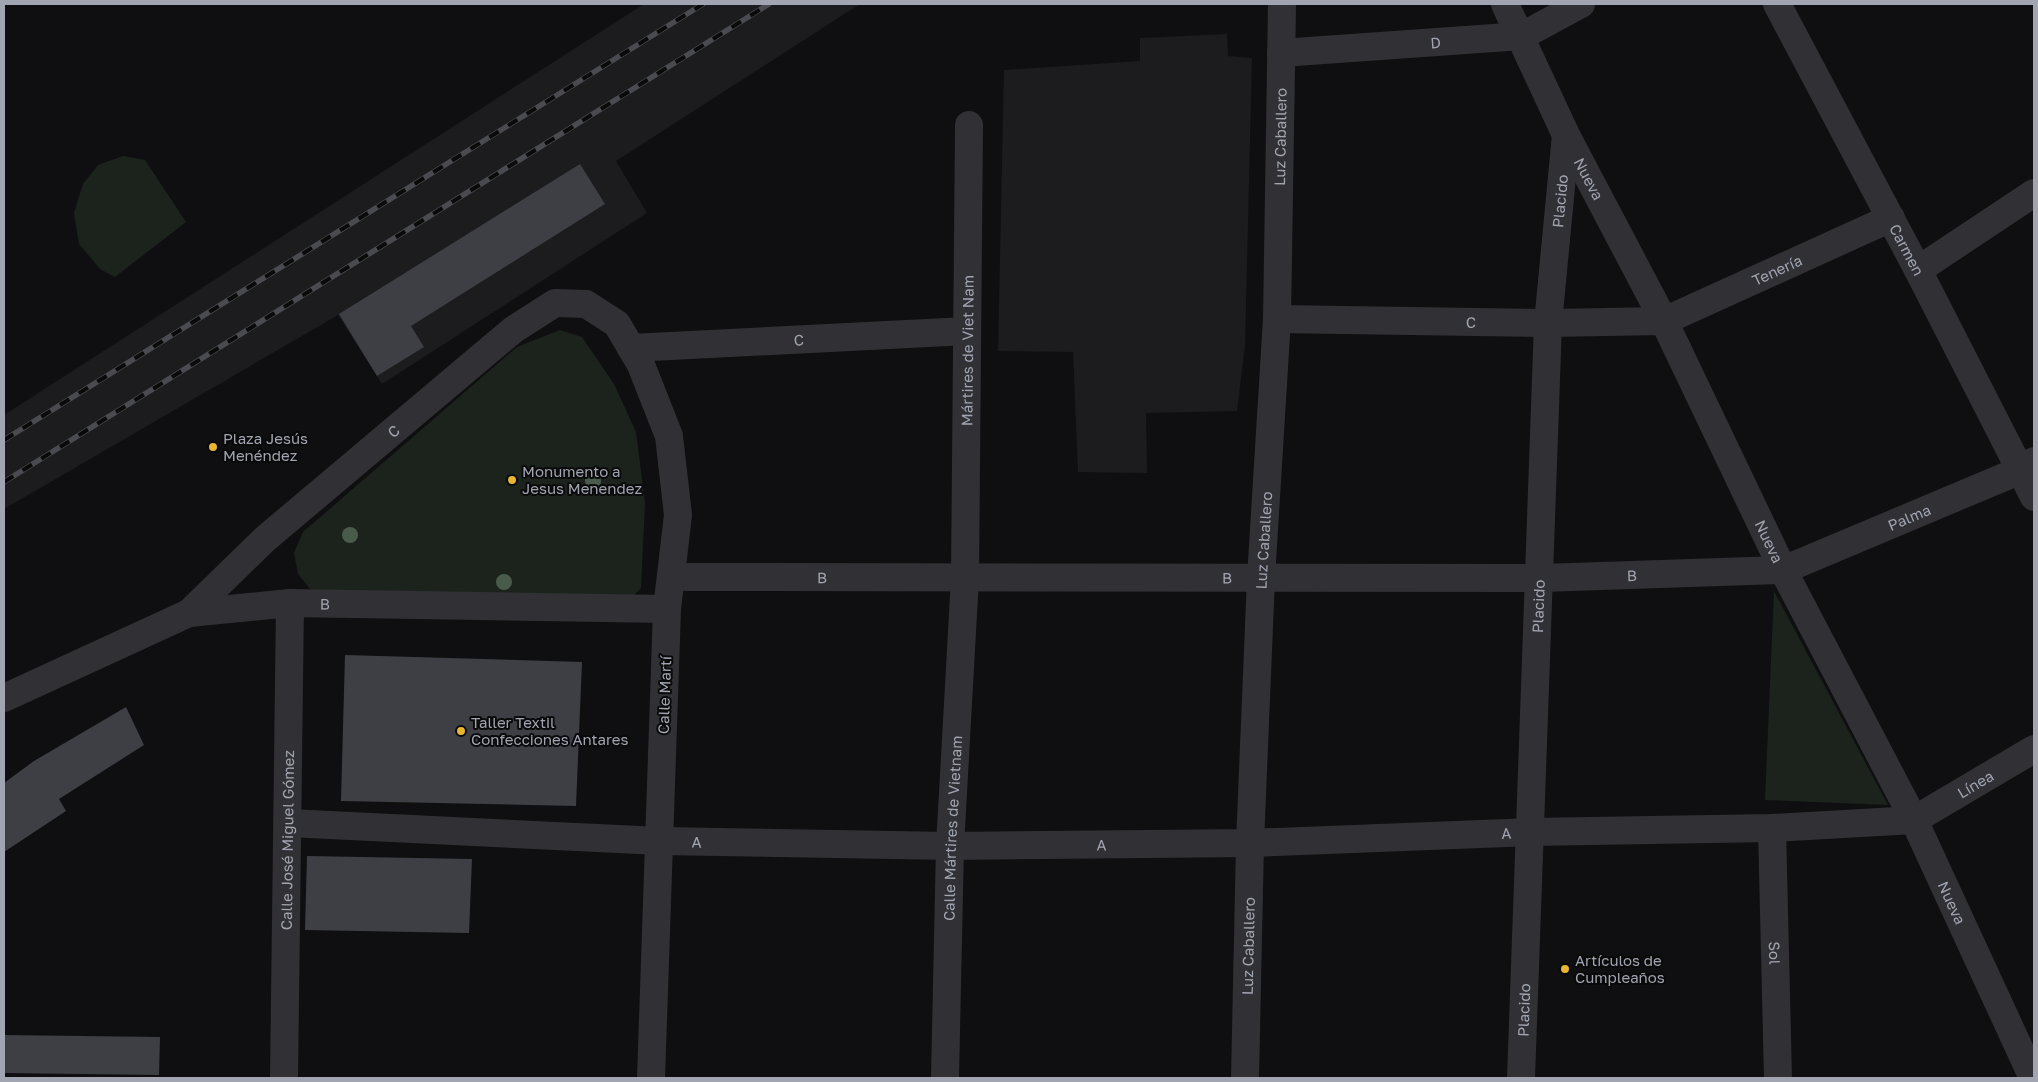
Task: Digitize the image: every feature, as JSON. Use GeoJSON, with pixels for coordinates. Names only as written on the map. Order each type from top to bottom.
{"type":"FeatureCollection","features":[{"type":"Feature","properties":{"kind":"street","name":"Luz Caballero"},"geometry":{"type":"LineString","coordinates":[[1244,1078],[1250,843],[1261,578],[1277,318],[1282,4]]}},
{"type":"Feature","properties":{"kind":"street","name":"Nueva"},"geometry":{"type":"LineString","coordinates":[[1505,4],[1522,36],[1566,135],[1664,321],[1783,570],[1914,820],[2033,1078]]}},
{"type":"Feature","properties":{"kind":"street","name":"D"},"geometry":{"type":"LineString","coordinates":[[1281,54],[1522,36],[1581,4]]}},
{"type":"Feature","properties":{"kind":"street","name":"Carmen"},"geometry":{"type":"LineString","coordinates":[[1777,4],[1918,270],[2028,465],[2034,497]]}},
{"type":"Feature","properties":{"kind":"street","name":"Mártires de Viet Nam"},"geometry":{"type":"LineString","coordinates":[[965,578],[969,125]]}},
{"type":"Feature","properties":{"kind":"street","name":"Placido"},"geometry":{"type":"LineString","coordinates":[[1521,1078],[1541,578],[1548,323],[1566,135]]}},
{"type":"Feature","properties":{"kind":"street"},"geometry":{"type":"LineString","coordinates":[[1918,270],[2034,193]]}},
{"type":"Feature","properties":{"kind":"street","name":"Tenería"},"geometry":{"type":"LineString","coordinates":[[1664,321],[1891,218]]}},
{"type":"Feature","properties":{"kind":"street","name":"C"},"geometry":{"type":"LineString","coordinates":[[188,613],[265,539],[513,330],[555,304],[586,304],[617,324]]}},
{"type":"Feature","properties":{"kind":"street","name":"C"},"geometry":{"type":"LineString","coordinates":[[1277,318],[1548,323],[1664,321]]}},
{"type":"Feature","properties":{"kind":"street","name":"Calle Martí"},"geometry":{"type":"LineString","coordinates":[[617,324],[641,365],[669,436],[678,515],[667,609],[651,1078]]}},
{"type":"Feature","properties":{"kind":"street","name":"C"},"geometry":{"type":"LineString","coordinates":[[631,348],[967,331]]}},
{"type":"Feature","properties":{"kind":"street","name":"Palma"},"geometry":{"type":"LineString","coordinates":[[1783,570],[2028,465]]}},
{"type":"Feature","properties":{"kind":"street","name":"B"},"geometry":{"type":"LineString","coordinates":[[671,577],[1541,578],[1783,570]]}},
{"type":"Feature","properties":{"kind":"street","name":"Calle Mártires de Vietnam"},"geometry":{"type":"LineString","coordinates":[[945,1078],[950,846],[965,578]]}},
{"type":"Feature","properties":{"kind":"street","name":"B"},"geometry":{"type":"LineString","coordinates":[[4,698],[188,613],[290,604],[667,609]]}},
{"type":"Feature","properties":{"kind":"street","name":"Calle José Miguel Gómez"},"geometry":{"type":"LineString","coordinates":[[284,1078],[290,604]]}},
{"type":"Feature","properties":{"kind":"street","name":"Línea"},"geometry":{"type":"LineString","coordinates":[[1914,820],[2034,748]]}},
{"type":"Feature","properties":{"kind":"street","name":"A"},"geometry":{"type":"LineString","coordinates":[[288,823],[660,841],[950,846],[1250,843],[1530,832],[1772,828],[1914,820]]}},
{"type":"Feature","properties":{"kind":"street","name":"Sol"},"geometry":{"type":"LineString","coordinates":[[1772,828],[1778,1078]]}},
{"type":"Feature","properties":{"kind":"shaded area"},"geometry":{"type":"Polygon","coordinates":[[[644,4],[860,4],[616,161],[647,213],[382,384],[338,315],[4,509],[4,415],[644,4]]]}},
{"type":"Feature","properties":{"kind":"shaded area"},"geometry":{"type":"Polygon","coordinates":[[[1227,34],[1228,56],[1252,58],[1245,346],[1237,411],[1146,413],[1147,473],[1078,472],[1073,352],[998,351],[1004,70],[1140,61],[1140,38],[1227,34]]]}},
{"type":"Feature","properties":{"kind":"shaded area"},"geometry":{"type":"Polygon","coordinates":[[[123,156],[145,160],[186,222],[115,277],[100,269],[79,244],[74,213],[83,184],[98,165],[123,156]]]}},
{"type":"Feature","properties":{"kind":"shaded area"},"geometry":{"type":"Polygon","coordinates":[[[560,330],[582,337],[614,384],[636,432],[645,503],[641,588],[630,599],[342,598],[310,589],[298,574],[294,553],[303,532],[517,347],[560,330]]]}},
{"type":"Feature","properties":{"kind":"shaded area"},"geometry":{"type":"Polygon","coordinates":[[[1774,591],[1888,805],[1765,800],[1774,591]]]}},
{"type":"Feature","properties":{"kind":"building"},"geometry":{"type":"Polygon","coordinates":[[[580,164],[605,204],[411,326],[424,347],[377,376],[339,314],[580,164]]]}},
{"type":"Feature","properties":{"kind":"building","name":"Taller Textil Confecciones Antares"},"geometry":{"type":"Polygon","coordinates":[[[345,655],[582,662],[576,806],[341,801],[345,655]]]}},
{"type":"Feature","properties":{"kind":"building"},"geometry":{"type":"Polygon","coordinates":[[[126,707],[144,745],[59,799],[66,811],[4,852],[4,783],[34,761],[126,707]]]}},
{"type":"Feature","properties":{"kind":"building"},"geometry":{"type":"Polygon","coordinates":[[[307,856],[472,859],[469,933],[305,930],[307,856]]]}},
{"type":"Feature","properties":{"kind":"building"},"geometry":{"type":"Polygon","coordinates":[[[4,1035],[160,1037],[159,1075],[4,1073],[4,1035]]]}},
{"type":"Feature","properties":{"kind":"railway"},"geometry":{"type":"LineString","coordinates":[[4,440],[703,4]]}},
{"type":"Feature","properties":{"kind":"railway"},"geometry":{"type":"LineString","coordinates":[[4,482],[769,4]]}},
{"type":"Feature","properties":{"kind":"place","name":"Plaza Jesús Menéndez"},"geometry":{"type":"Point","coordinates":[213,447]}},
{"type":"Feature","properties":{"kind":"place","name":"Monumento a Jesus Menendez"},"geometry":{"type":"Point","coordinates":[512,480]}},
{"type":"Feature","properties":{"kind":"place","name":"Taller Textil Confecciones Antares"},"geometry":{"type":"Point","coordinates":[461,731]}},
{"type":"Feature","properties":{"kind":"place","name":"Artículos de Cumpleaños"},"geometry":{"type":"Point","coordinates":[1565,969]}}]}
